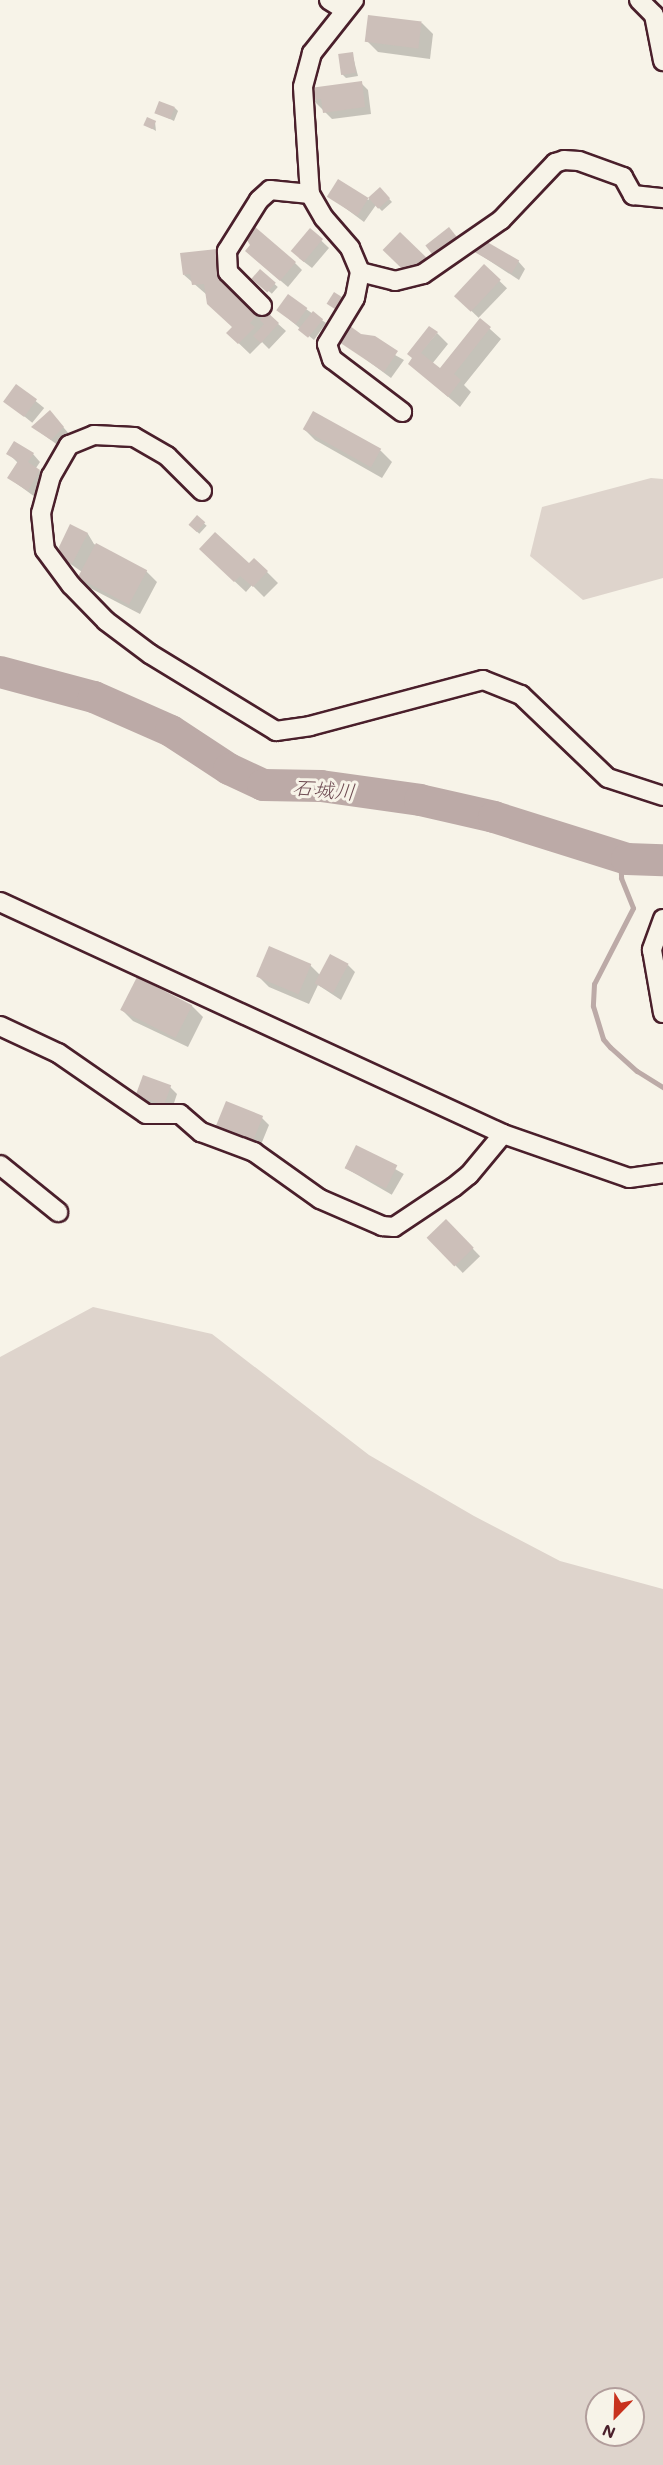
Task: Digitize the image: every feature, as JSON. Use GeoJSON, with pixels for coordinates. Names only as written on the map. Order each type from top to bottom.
{"type":"FeatureCollection","features":[{"type":"Feature","properties":{"kind":"street"},"geometry":{"type":"LineString","coordinates":[[329,0],[349,5],[312,53],[303,87],[310,194],[324,218],[350,248],[360,272],[355,298],[327,344],[332,359],[402,412]]}},
{"type":"Feature","properties":{"kind":"street"},"geometry":{"type":"LineString","coordinates":[[639,0],[658,12],[663,61]]}},
{"type":"Feature","properties":{"kind":"street"},"geometry":{"type":"LineString","coordinates":[[360,272],[395,281],[423,274],[501,220],[555,163],[564,160],[579,161],[623,177],[633,195],[663,198]]}},
{"type":"Feature","properties":{"kind":"street"},"geometry":{"type":"LineString","coordinates":[[262,306],[228,272],[227,251],[258,200],[270,190],[310,194]]}},
{"type":"Feature","properties":{"kind":"street"},"geometry":{"type":"LineString","coordinates":[[202,491],[167,456],[134,437],[94,435],[69,445],[51,476],[41,513],[45,550],[71,585],[105,621],[150,654],[276,730],[310,726],[483,680],[521,695],[608,778],[663,796]]}},
{"type":"Feature","properties":{"kind":"street"},"geometry":{"type":"LineString","coordinates":[[0,902],[378,1073],[502,1134],[629,1178],[663,1173]]}},
{"type":"Feature","properties":{"kind":"street"},"geometry":{"type":"LineString","coordinates":[[663,919],[652,950],[663,1013]]}},
{"type":"Feature","properties":{"kind":"street"},"geometry":{"type":"LineString","coordinates":[[0,1026],[57,1053],[146,1114],[180,1114],[201,1132],[254,1152],[320,1199],[382,1226],[394,1227],[454,1187],[469,1175],[502,1134]]}},
{"type":"Feature","properties":{"kind":"street"},"geometry":{"type":"LineString","coordinates":[[0,1165],[58,1212]]}},
{"type":"Feature","properties":{"kind":"shaded area"},"geometry":{"type":"Polygon","coordinates":[[[651,478],[663,479],[663,578],[583,600],[530,556],[542,507],[651,478]]]}},
{"type":"Feature","properties":{"kind":"shaded area"},"geometry":{"type":"Polygon","coordinates":[[[93,1307],[212,1334],[369,1455],[474,1516],[560,1561],[663,1589],[663,2465],[0,2465],[0,1357],[93,1307]]]}},
{"type":"Feature","properties":{"kind":"building"},"geometry":{"type":"Polygon","coordinates":[[[368,15],[422,22],[418,48],[365,42],[368,15]]]}},
{"type":"Feature","properties":{"kind":"building"},"geometry":{"type":"Polygon","coordinates":[[[353,52],[356,73],[341,75],[338,54],[353,52]]]}},
{"type":"Feature","properties":{"kind":"building"},"geometry":{"type":"Polygon","coordinates":[[[362,81],[365,107],[323,113],[321,99],[311,100],[310,88],[362,81]]]}},
{"type":"Feature","properties":{"kind":"building"},"geometry":{"type":"Polygon","coordinates":[[[159,101],[175,107],[170,119],[154,113],[159,101]]]}},
{"type":"Feature","properties":{"kind":"building"},"geometry":{"type":"Polygon","coordinates":[[[147,117],[156,121],[152,129],[143,125],[147,117]]]}},
{"type":"Feature","properties":{"kind":"building"},"geometry":{"type":"Polygon","coordinates":[[[338,179],[369,198],[357,216],[327,197],[338,179]]]}},
{"type":"Feature","properties":{"kind":"building"},"geometry":{"type":"Polygon","coordinates":[[[380,187],[390,198],[378,209],[368,198],[380,187]]]}},
{"type":"Feature","properties":{"kind":"building"},"geometry":{"type":"Polygon","coordinates":[[[254,226],[296,262],[280,281],[245,251],[250,245],[245,237],[254,226]]]}},
{"type":"Feature","properties":{"kind":"building"},"geometry":{"type":"Polygon","coordinates":[[[449,227],[459,240],[435,258],[425,245],[449,227]]]}},
{"type":"Feature","properties":{"kind":"building"},"geometry":{"type":"Polygon","coordinates":[[[310,228],[323,239],[304,262],[291,251],[310,228]]]}},
{"type":"Feature","properties":{"kind":"building"},"geometry":{"type":"Polygon","coordinates":[[[400,232],[427,258],[409,276],[383,250],[400,232]]]}},
{"type":"Feature","properties":{"kind":"building"},"geometry":{"type":"Polygon","coordinates":[[[482,239],[519,260],[512,273],[474,252],[482,239]]]}},
{"type":"Feature","properties":{"kind":"building"},"geometry":{"type":"Polygon","coordinates":[[[217,249],[221,276],[260,312],[250,323],[255,327],[238,344],[226,333],[232,327],[207,304],[204,284],[192,285],[190,274],[183,275],[180,253],[217,249]]]}},
{"type":"Feature","properties":{"kind":"building"},"geometry":{"type":"Polygon","coordinates":[[[484,264],[501,280],[471,312],[454,296],[484,264]]]}},
{"type":"Feature","properties":{"kind":"building"},"geometry":{"type":"Polygon","coordinates":[[[260,269],[276,283],[267,293],[251,279],[260,269]]]}},
{"type":"Feature","properties":{"kind":"building"},"geometry":{"type":"Polygon","coordinates":[[[334,292],[345,299],[338,311],[327,304],[334,292]]]}},
{"type":"Feature","properties":{"kind":"building"},"geometry":{"type":"Polygon","coordinates":[[[288,294],[307,308],[296,324],[276,310],[288,294]]]}},
{"type":"Feature","properties":{"kind":"building"},"geometry":{"type":"Polygon","coordinates":[[[313,311],[323,319],[308,338],[298,330],[313,311]]]}},
{"type":"Feature","properties":{"kind":"building"},"geometry":{"type":"Polygon","coordinates":[[[267,312],[279,323],[261,343],[253,336],[264,324],[260,320],[267,312]]]}},
{"type":"Feature","properties":{"kind":"building"},"geometry":{"type":"Polygon","coordinates":[[[480,318],[491,327],[454,374],[461,380],[448,397],[408,364],[412,358],[407,354],[429,326],[438,332],[421,353],[440,368],[480,318]]]}},
{"type":"Feature","properties":{"kind":"building"},"geometry":{"type":"Polygon","coordinates":[[[350,326],[361,334],[375,336],[398,351],[384,372],[339,342],[350,326]]]}},
{"type":"Feature","properties":{"kind":"building"},"geometry":{"type":"Polygon","coordinates":[[[16,384],[37,399],[24,417],[3,402],[16,384]]]}},
{"type":"Feature","properties":{"kind":"building"},"geometry":{"type":"Polygon","coordinates":[[[50,410],[64,427],[51,440],[31,427],[50,410]]]}},
{"type":"Feature","properties":{"kind":"building"},"geometry":{"type":"Polygon","coordinates":[[[313,411],[381,449],[371,467],[303,429],[313,411]]]}},
{"type":"Feature","properties":{"kind":"building"},"geometry":{"type":"Polygon","coordinates":[[[14,441],[34,453],[28,462],[40,470],[28,491],[7,478],[18,461],[6,454],[14,441]]]}},
{"type":"Feature","properties":{"kind":"building"},"geometry":{"type":"Polygon","coordinates":[[[197,515],[205,522],[197,532],[188,525],[197,515]]]}},
{"type":"Feature","properties":{"kind":"building"},"geometry":{"type":"Polygon","coordinates":[[[70,524],[88,533],[72,564],[61,559],[59,547],[70,524]]]}},
{"type":"Feature","properties":{"kind":"building"},"geometry":{"type":"Polygon","coordinates":[[[215,532],[249,563],[254,558],[268,571],[253,587],[240,576],[234,582],[199,549],[215,532]]]}},
{"type":"Feature","properties":{"kind":"building"},"geometry":{"type":"Polygon","coordinates":[[[96,543],[147,570],[129,605],[78,577],[96,543]]]}},
{"type":"Feature","properties":{"kind":"building"},"geometry":{"type":"Polygon","coordinates":[[[269,946],[311,964],[298,994],[256,976],[269,946]]]}},
{"type":"Feature","properties":{"kind":"building"},"geometry":{"type":"Polygon","coordinates":[[[330,954],[349,964],[333,993],[315,983],[330,954]]]}},
{"type":"Feature","properties":{"kind":"building"},"geometry":{"type":"Polygon","coordinates":[[[137,977],[192,1005],[175,1038],[120,1010],[137,977]]]}},
{"type":"Feature","properties":{"kind":"building"},"geometry":{"type":"Polygon","coordinates":[[[143,1075],[171,1085],[164,1105],[136,1095],[143,1075]]]}},
{"type":"Feature","properties":{"kind":"building"},"geometry":{"type":"Polygon","coordinates":[[[226,1101],[263,1116],[253,1141],[216,1126],[226,1101]]]}},
{"type":"Feature","properties":{"kind":"building"},"geometry":{"type":"Polygon","coordinates":[[[356,1145],[397,1165],[386,1189],[345,1168],[356,1145]]]}},
{"type":"Feature","properties":{"kind":"building"},"geometry":{"type":"Polygon","coordinates":[[[446,1219],[474,1248],[454,1267],[427,1238],[446,1219]]]}},
{"type":"Feature","properties":{"kind":"waterway","name":"石城川"},"geometry":{"type":"LineString","coordinates":[[0,672],[94,697],[171,731],[229,769],[263,785],[321,786],[420,800],[494,817],[627,859],[663,860]]}},
{"type":"Feature","properties":{"kind":"waterway"},"geometry":{"type":"LineString","coordinates":[[620,856],[621,878],[633,908],[594,984],[593,1006],[603,1039],[637,1071],[663,1087]]}}]}
